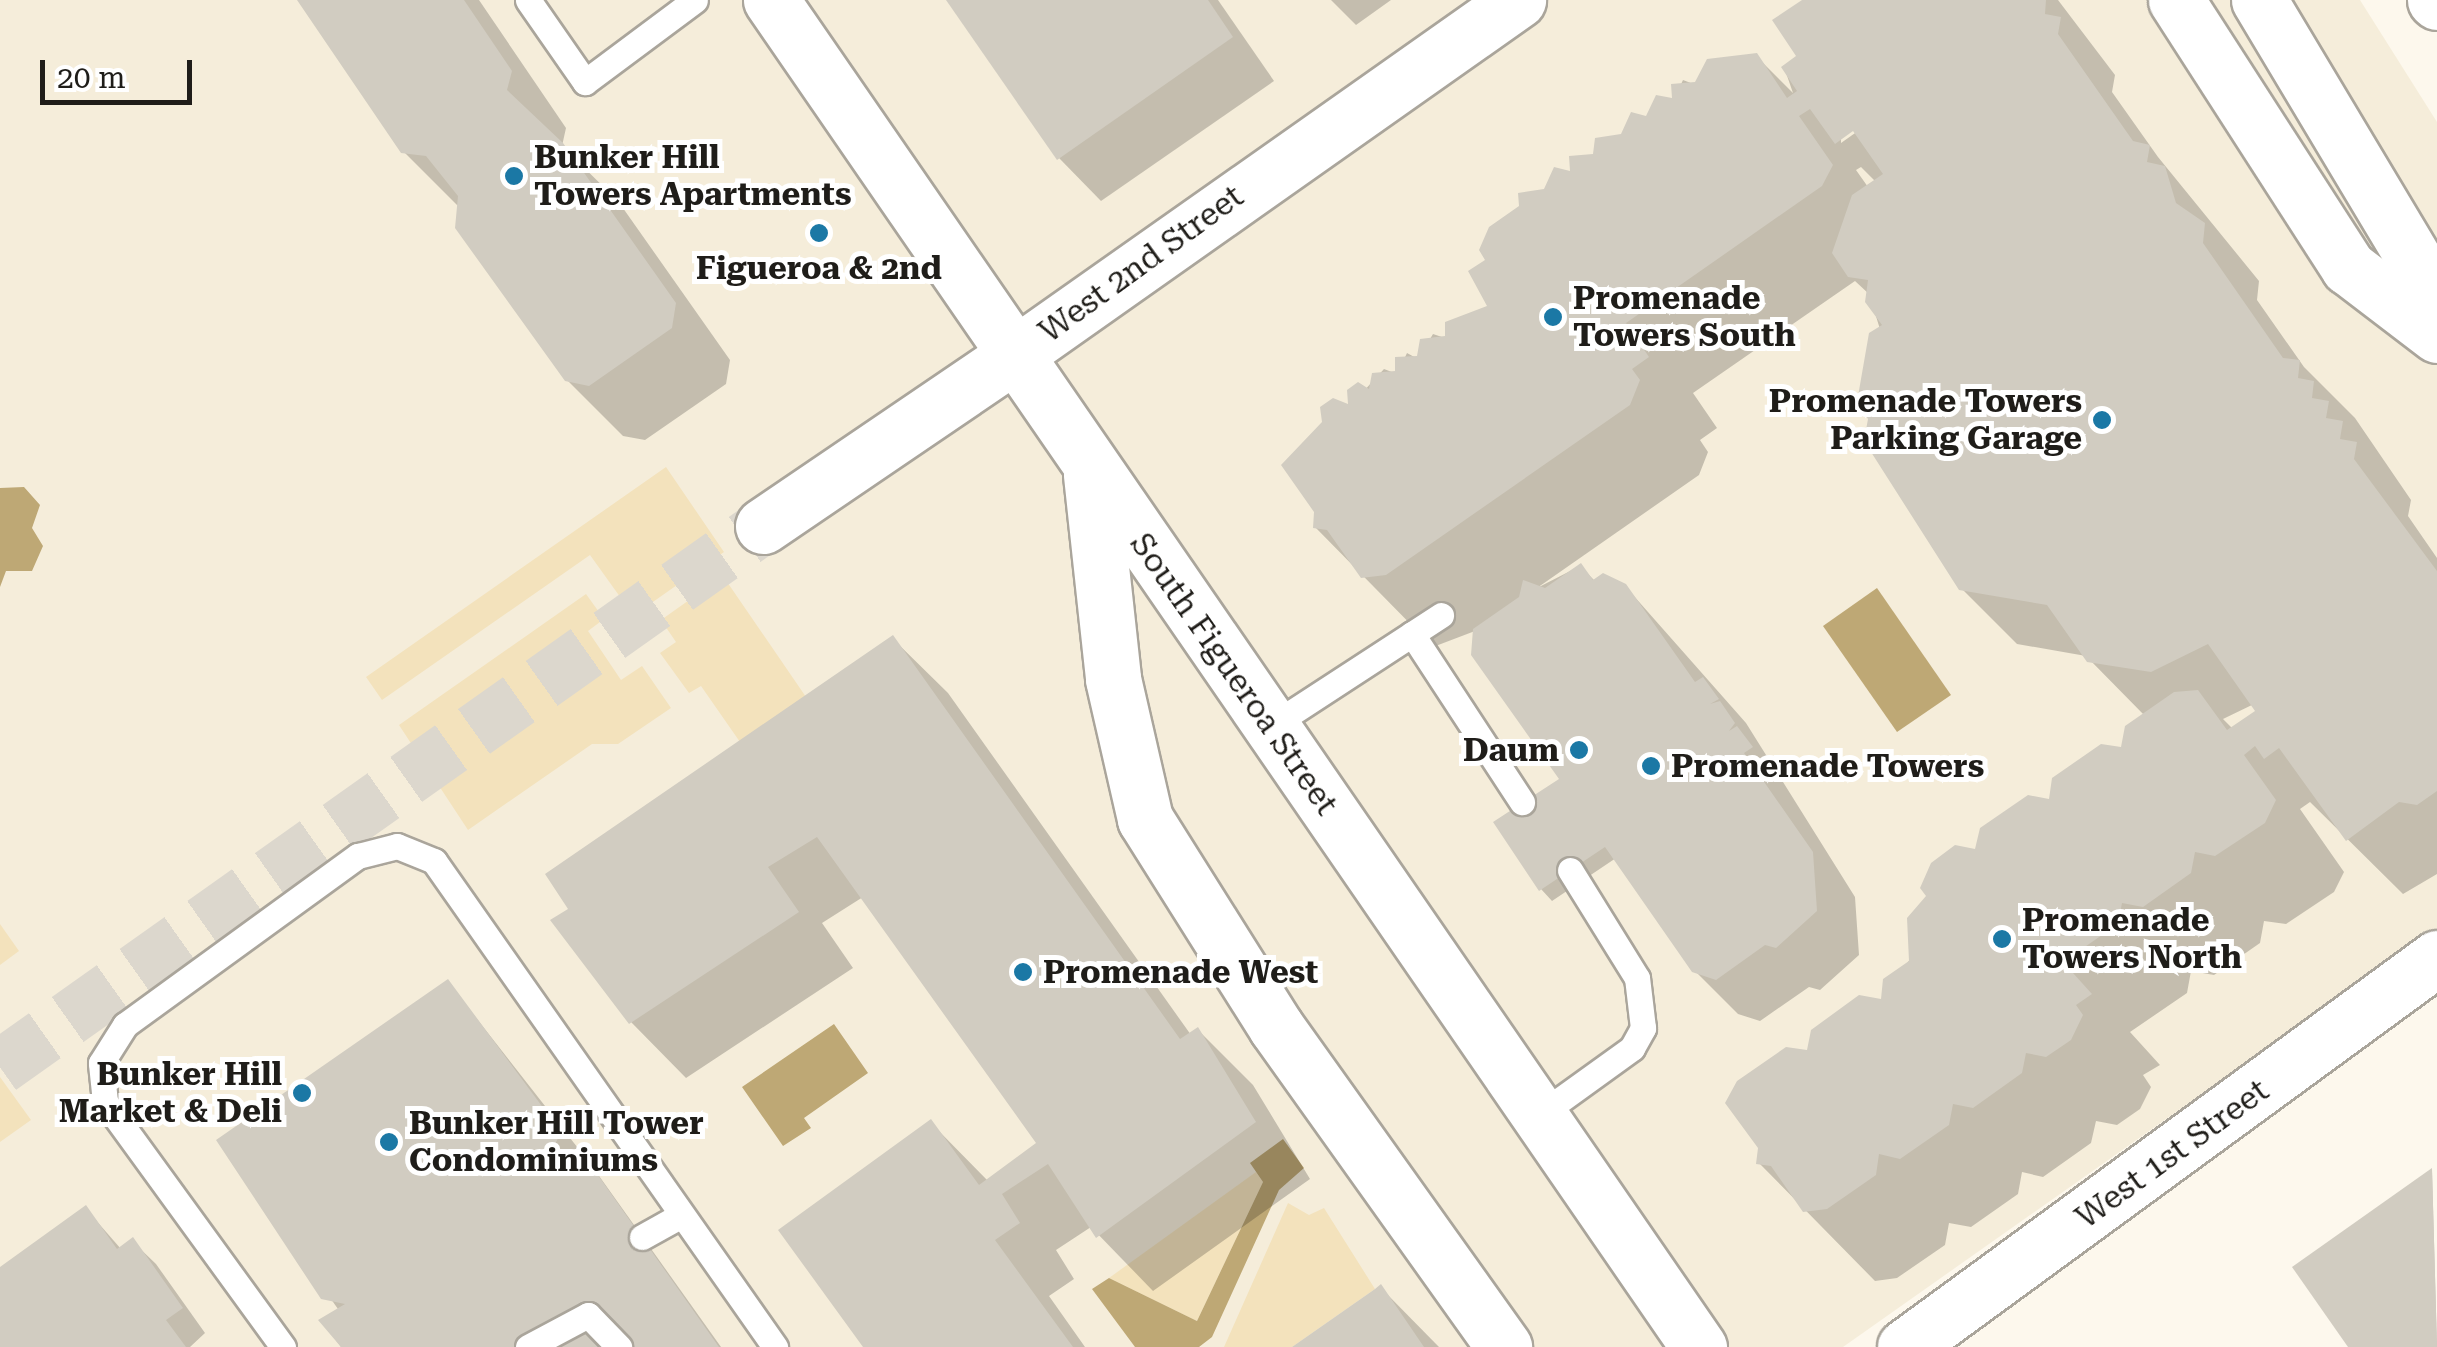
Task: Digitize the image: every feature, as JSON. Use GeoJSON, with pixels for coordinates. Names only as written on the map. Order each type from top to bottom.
{"type":"FeatureCollection","features":[{"type":"Feature","properties":{"kind":"main road","name":"South Figueroa Street"},"geometry":{"type":"LineString","coordinates":[[771,0],[1090,472],[1542,1112],[1699,1347]]}},
{"type":"Feature","properties":{"kind":"main road","name":"West 2nd Street"},"geometry":{"type":"LineString","coordinates":[[763,526],[1013,356],[1518,0]]}},
{"type":"Feature","properties":{"kind":"main road"},"geometry":{"type":"LineString","coordinates":[[2176,0],[2348,267],[2437,335]]}},
{"type":"Feature","properties":{"kind":"main road"},"geometry":{"type":"LineString","coordinates":[[2259,0],[2437,298]]}},
{"type":"Feature","properties":{"kind":"main road"},"geometry":{"type":"LineString","coordinates":[[1090,472],[1113,679],[1144,818],[1276,1027],[1504,1347]]}},
{"type":"Feature","properties":{"kind":"main road","name":"West 1st Street"},"geometry":{"type":"LineString","coordinates":[[1905,1347],[2437,958]]}},
{"type":"Feature","properties":{"kind":"lane"},"geometry":{"type":"LineString","coordinates":[[528,0],[585,82],[696,0]]}},
{"type":"Feature","properties":{"kind":"lane"},"geometry":{"type":"LineString","coordinates":[[1271,726],[1441,615]]}},
{"type":"Feature","properties":{"kind":"lane"},"geometry":{"type":"LineString","coordinates":[[1412,634],[1522,802]]}},
{"type":"Feature","properties":{"kind":"lane"},"geometry":{"type":"LineString","coordinates":[[283,1347],[105,1102],[100,1063],[125,1025],[358,856],[396,846],[434,861],[678,1217],[775,1347]]}},
{"type":"Feature","properties":{"kind":"lane"},"geometry":{"type":"LineString","coordinates":[[1542,1112],[1632,1048],[1643,1028],[1637,978],[1570,870]]}},
{"type":"Feature","properties":{"kind":"lane"},"geometry":{"type":"LineString","coordinates":[[642,1238],[678,1217]]}},
{"type":"Feature","properties":{"kind":"lane"},"geometry":{"type":"LineString","coordinates":[[528,1347],[588,1315],[619,1347]]}},
{"type":"Feature","properties":{"kind":"shaded area"},"geometry":{"type":"Polygon","coordinates":[[[0,0],[2360,0],[2437,122],[2437,928],[1843,1347],[0,1347],[0,0]]]}},
{"type":"Feature","properties":{"kind":"shaded area"},"geometry":{"type":"Polygon","coordinates":[[[666,467],[724,552],[650,604],[640,590],[623,601],[590,555],[382,700],[366,677],[666,467]]]}},
{"type":"Feature","properties":{"kind":"shaded area"},"geometry":{"type":"Polygon","coordinates":[[[24,487],[40,505],[32,528],[43,546],[32,571],[6,571],[0,587],[0,488],[24,487]]]}},
{"type":"Feature","properties":{"kind":"shaded area"},"geometry":{"type":"Polygon","coordinates":[[[723,576],[806,697],[740,742],[701,686],[689,693],[660,653],[676,642],[661,620],[723,576]]]}},
{"type":"Feature","properties":{"kind":"shaded area"},"geometry":{"type":"Polygon","coordinates":[[[1877,588],[1951,695],[1897,732],[1823,626],[1877,588]]]}},
{"type":"Feature","properties":{"kind":"shaded area"},"geometry":{"type":"Polygon","coordinates":[[[586,594],[604,619],[588,631],[621,680],[642,666],[671,708],[618,744],[592,744],[468,830],[399,725],[586,594]]]}},
{"type":"Feature","properties":{"kind":"shaded area"},"geometry":{"type":"Polygon","coordinates":[[[0,924],[19,951],[0,965],[0,924]]]}},
{"type":"Feature","properties":{"kind":"shaded area"},"geometry":{"type":"Polygon","coordinates":[[[834,1024],[868,1073],[804,1118],[811,1128],[783,1146],[742,1087],[834,1024]]]}},
{"type":"Feature","properties":{"kind":"shaded area"},"geometry":{"type":"Polygon","coordinates":[[[0,1077],[31,1120],[0,1142],[0,1077]]]}},
{"type":"Feature","properties":{"kind":"shaded area"},"geometry":{"type":"Polygon","coordinates":[[[1283,1139],[1304,1168],[1279,1190],[1212,1337],[1199,1347],[1135,1347],[1092,1289],[1109,1278],[1197,1321],[1263,1182],[1250,1163],[1283,1139]]]}},
{"type":"Feature","properties":{"kind":"shaded area"},"geometry":{"type":"Polygon","coordinates":[[[1256,1172],[1263,1182],[1197,1321],[1109,1278],[1256,1172]]]}},
{"type":"Feature","properties":{"kind":"shaded area"},"geometry":{"type":"Polygon","coordinates":[[[1288,1203],[1309,1215],[1324,1208],[1375,1289],[1292,1347],[1224,1347],[1288,1203]]]}},
{"type":"Feature","properties":{"kind":"building","name":"Bunker Hill Towers Apartments"},"geometry":{"type":"Polygon","coordinates":[[[297,0],[464,0],[512,71],[507,90],[563,143],[676,303],[672,328],[589,386],[565,381],[455,228],[458,196],[426,156],[401,153],[297,0]]]}},
{"type":"Feature","properties":{"kind":"building"},"geometry":{"type":"Polygon","coordinates":[[[946,0],[1208,0],[1233,37],[1057,160],[946,0]]]}},
{"type":"Feature","properties":{"kind":"building"},"geometry":{"type":"Polygon","coordinates":[[[1802,0],[2046,0],[2045,14],[2061,17],[2058,34],[2133,141],[2150,145],[2147,162],[2165,166],[2176,203],[2205,223],[2203,243],[2283,358],[2300,360],[2298,378],[2314,381],[2312,398],[2329,401],[2326,418],[2343,421],[2340,439],[2357,442],[2354,459],[2437,571],[2437,791],[2417,805],[2399,802],[2346,841],[2279,748],[2264,759],[2255,746],[2244,755],[2276,800],[2265,823],[2215,856],[2195,852],[2191,873],[2143,907],[2122,903],[2118,924],[2063,962],[2092,994],[2076,1005],[2083,1015],[2071,1040],[2046,1057],[2026,1053],[2022,1073],[1973,1108],[1953,1104],[1949,1125],[1900,1159],[1879,1154],[1876,1175],[1827,1209],[1803,1212],[1771,1166],[1756,1164],[1758,1148],[1725,1103],[1737,1081],[1786,1047],[1807,1050],[1811,1030],[1859,995],[1881,999],[1883,979],[1909,961],[1907,918],[1926,896],[1920,888],[1931,863],[1955,845],[1975,849],[1980,828],[2028,795],[2049,799],[2052,778],[2101,744],[2121,747],[2125,726],[2174,692],[2198,690],[2227,730],[2255,711],[2208,644],[2151,672],[2087,662],[2047,605],[1959,590],[1864,441],[1868,419],[1857,402],[1869,333],[1882,325],[1865,302],[1868,280],[1848,277],[1832,253],[1852,195],[1883,174],[1853,131],[1835,144],[1810,109],[1799,116],[1833,165],[1822,186],[1626,323],[1649,357],[1632,369],[1640,380],[1630,405],[1386,575],[1361,578],[1327,530],[1313,528],[1314,512],[1281,465],[1322,422],[1320,407],[1333,398],[1348,404],[1347,390],[1358,382],[1369,389],[1372,373],[1395,371],[1395,357],[1417,356],[1420,339],[1445,336],[1445,322],[1487,306],[1468,271],[1485,260],[1479,250],[1489,227],[1519,206],[1518,193],[1544,189],[1554,167],[1570,171],[1569,156],[1593,154],[1595,138],[1621,134],[1631,112],[1646,116],[1656,95],[1672,98],[1671,84],[1695,82],[1707,59],[1757,53],[1787,98],[1797,91],[1781,67],[1796,56],[1772,20],[1802,0]]]}},
{"type":"Feature","properties":{"kind":"building","name":"Promenade Towers"},"geometry":{"type":"Polygon","coordinates":[[[1581,563],[1593,580],[1603,573],[1626,584],[1695,682],[1703,677],[1719,699],[1710,704],[1720,701],[1735,723],[1729,731],[1737,726],[1753,747],[1744,753],[1813,852],[1817,911],[1776,948],[1765,945],[1716,980],[1692,972],[1605,847],[1539,891],[1493,822],[1559,779],[1471,655],[1473,629],[1519,597],[1523,580],[1545,588],[1581,563]]]}},
{"type":"Feature","properties":{"kind":"building","name":"Promenade West"},"geometry":{"type":"Polygon","coordinates":[[[893,635],[1180,1039],[1198,1027],[1256,1122],[1096,1238],[1048,1164],[1002,1194],[1020,1223],[995,1240],[1073,1347],[863,1347],[778,1230],[931,1119],[979,1185],[1036,1143],[817,837],[768,867],[799,912],[629,1024],[550,920],[568,909],[545,874],[893,635]]]}},
{"type":"Feature","properties":{"kind":"building"},"geometry":{"type":"Polygon","coordinates":[[[448,979],[561,1132],[547,1161],[554,1171],[581,1151],[719,1347],[341,1347],[318,1320],[345,1304],[321,1299],[216,1140],[448,979]]]}},
{"type":"Feature","properties":{"kind":"building"},"geometry":{"type":"Polygon","coordinates":[[[2432,1168],[2437,1347],[2348,1347],[2292,1267],[2432,1168]]]}},
{"type":"Feature","properties":{"kind":"building"},"geometry":{"type":"Polygon","coordinates":[[[86,1205],[117,1249],[133,1237],[183,1308],[166,1320],[186,1347],[0,1347],[0,1267],[86,1205]]]}},
{"type":"Feature","properties":{"kind":"building"},"geometry":{"type":"Polygon","coordinates":[[[1381,1284],[1424,1347],[1292,1347],[1375,1289],[1381,1284]]]}},
{"type":"Feature","properties":{"kind":"tunnel"},"geometry":{"type":"LineString","coordinates":[[0,1067],[763,526]]}},
{"type":"Feature","properties":{"kind":"place","name":"Bunker Hill Towers Apartments"},"geometry":{"type":"Point","coordinates":[514,176]}},
{"type":"Feature","properties":{"kind":"place","name":"Figueroa & 2nd"},"geometry":{"type":"Point","coordinates":[819,233]}},
{"type":"Feature","properties":{"kind":"place","name":"Promenade Towers South"},"geometry":{"type":"Point","coordinates":[1553,317]}},
{"type":"Feature","properties":{"kind":"place","name":"Promenade Towers Parking Garage"},"geometry":{"type":"Point","coordinates":[2102,420]}},
{"type":"Feature","properties":{"kind":"place","name":"Daum"},"geometry":{"type":"Point","coordinates":[1579,750]}},
{"type":"Feature","properties":{"kind":"place","name":"Promenade Towers"},"geometry":{"type":"Point","coordinates":[1651,766]}},
{"type":"Feature","properties":{"kind":"place","name":"Promenade Towers North"},"geometry":{"type":"Point","coordinates":[2002,939]}},
{"type":"Feature","properties":{"kind":"place","name":"Promenade West"},"geometry":{"type":"Point","coordinates":[1023,972]}},
{"type":"Feature","properties":{"kind":"place","name":"Bunker Hill Market & Deli"},"geometry":{"type":"Point","coordinates":[302,1093]}},
{"type":"Feature","properties":{"kind":"place","name":"Bunker Hill Tower Condominiums"},"geometry":{"type":"Point","coordinates":[389,1142]}}]}
